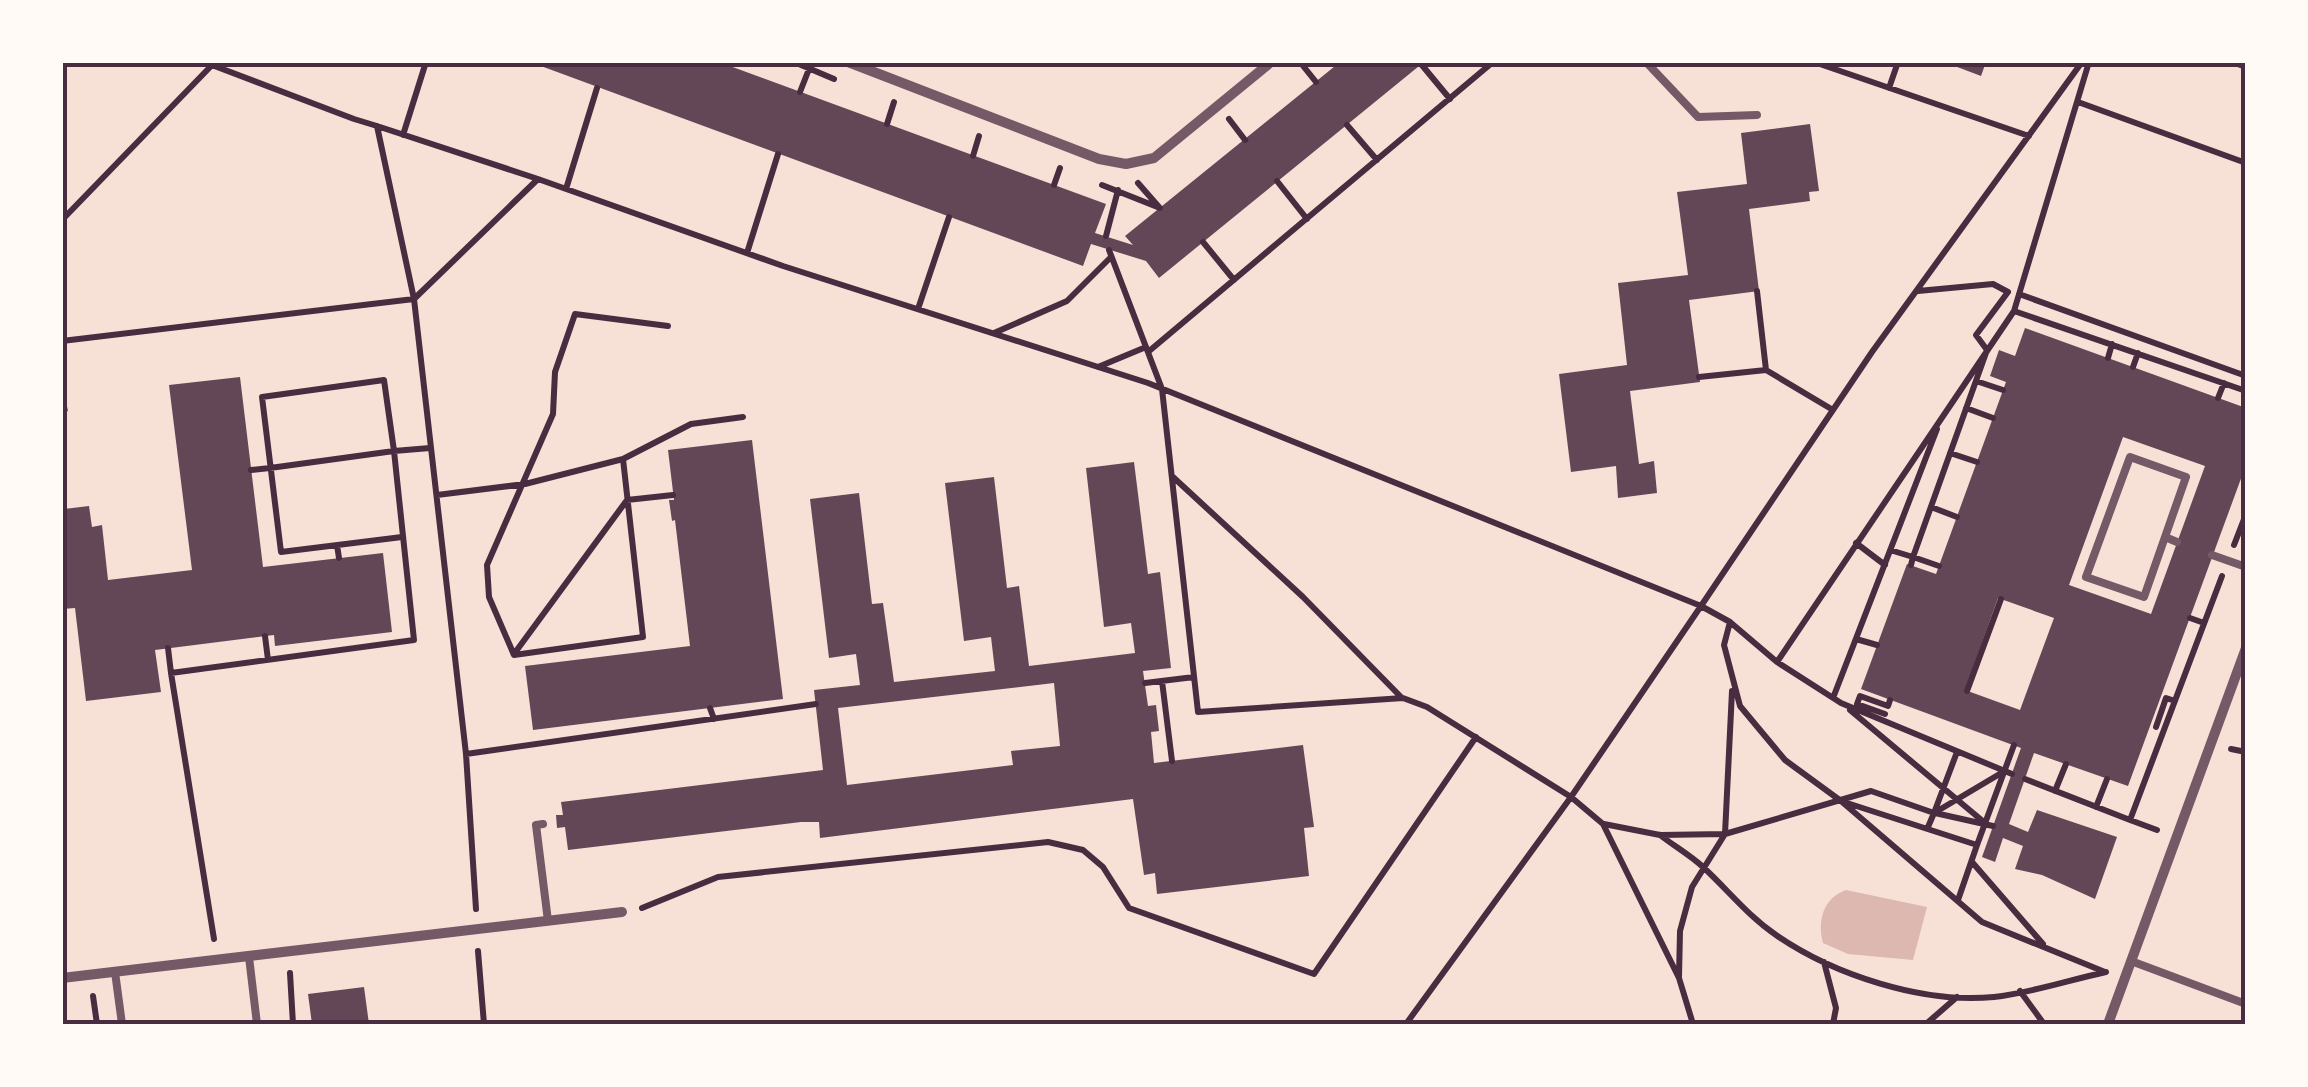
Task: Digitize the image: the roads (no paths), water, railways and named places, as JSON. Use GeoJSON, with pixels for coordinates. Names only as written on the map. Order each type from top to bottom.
{"type":"FeatureCollection","features":[{"type":"Feature","properties":{"kind":"street"},"geometry":{"type":"LineString","coordinates":[[848,62],[1099,159],[1126,164],[1154,158],[1271,62]]}},
{"type":"Feature","properties":{"kind":"street"},"geometry":{"type":"LineString","coordinates":[[2108,1024],[2246,648]]}},
{"type":"Feature","properties":{"kind":"street"},"geometry":{"type":"LineString","coordinates":[[62,978],[622,912]]}},
{"type":"Feature","properties":{"kind":"lane"},"geometry":{"type":"LineString","coordinates":[[1646,62],[1698,117],[1757,115]]}},
{"type":"Feature","properties":{"kind":"lane"},"geometry":{"type":"LineString","coordinates":[[2130,457],[2186,477],[2166,537],[2144,597],[2086,576],[2130,457]]}},
{"type":"Feature","properties":{"kind":"lane"},"geometry":{"type":"LineString","coordinates":[[2166,537],[2178,542]]}},
{"type":"Feature","properties":{"kind":"lane"},"geometry":{"type":"LineString","coordinates":[[2212,555],[2246,566]]}},
{"type":"Feature","properties":{"kind":"lane"},"geometry":{"type":"LineString","coordinates":[[544,824],[536,825],[548,922]]}},
{"type":"Feature","properties":{"kind":"lane"},"geometry":{"type":"LineString","coordinates":[[249,956],[258,1024]]}},
{"type":"Feature","properties":{"kind":"lane"},"geometry":{"type":"LineString","coordinates":[[116,972],[122,1024]]}},
{"type":"Feature","properties":{"kind":"lane"},"geometry":{"type":"LineString","coordinates":[[2127,972],[2246,1004]]}}]}
